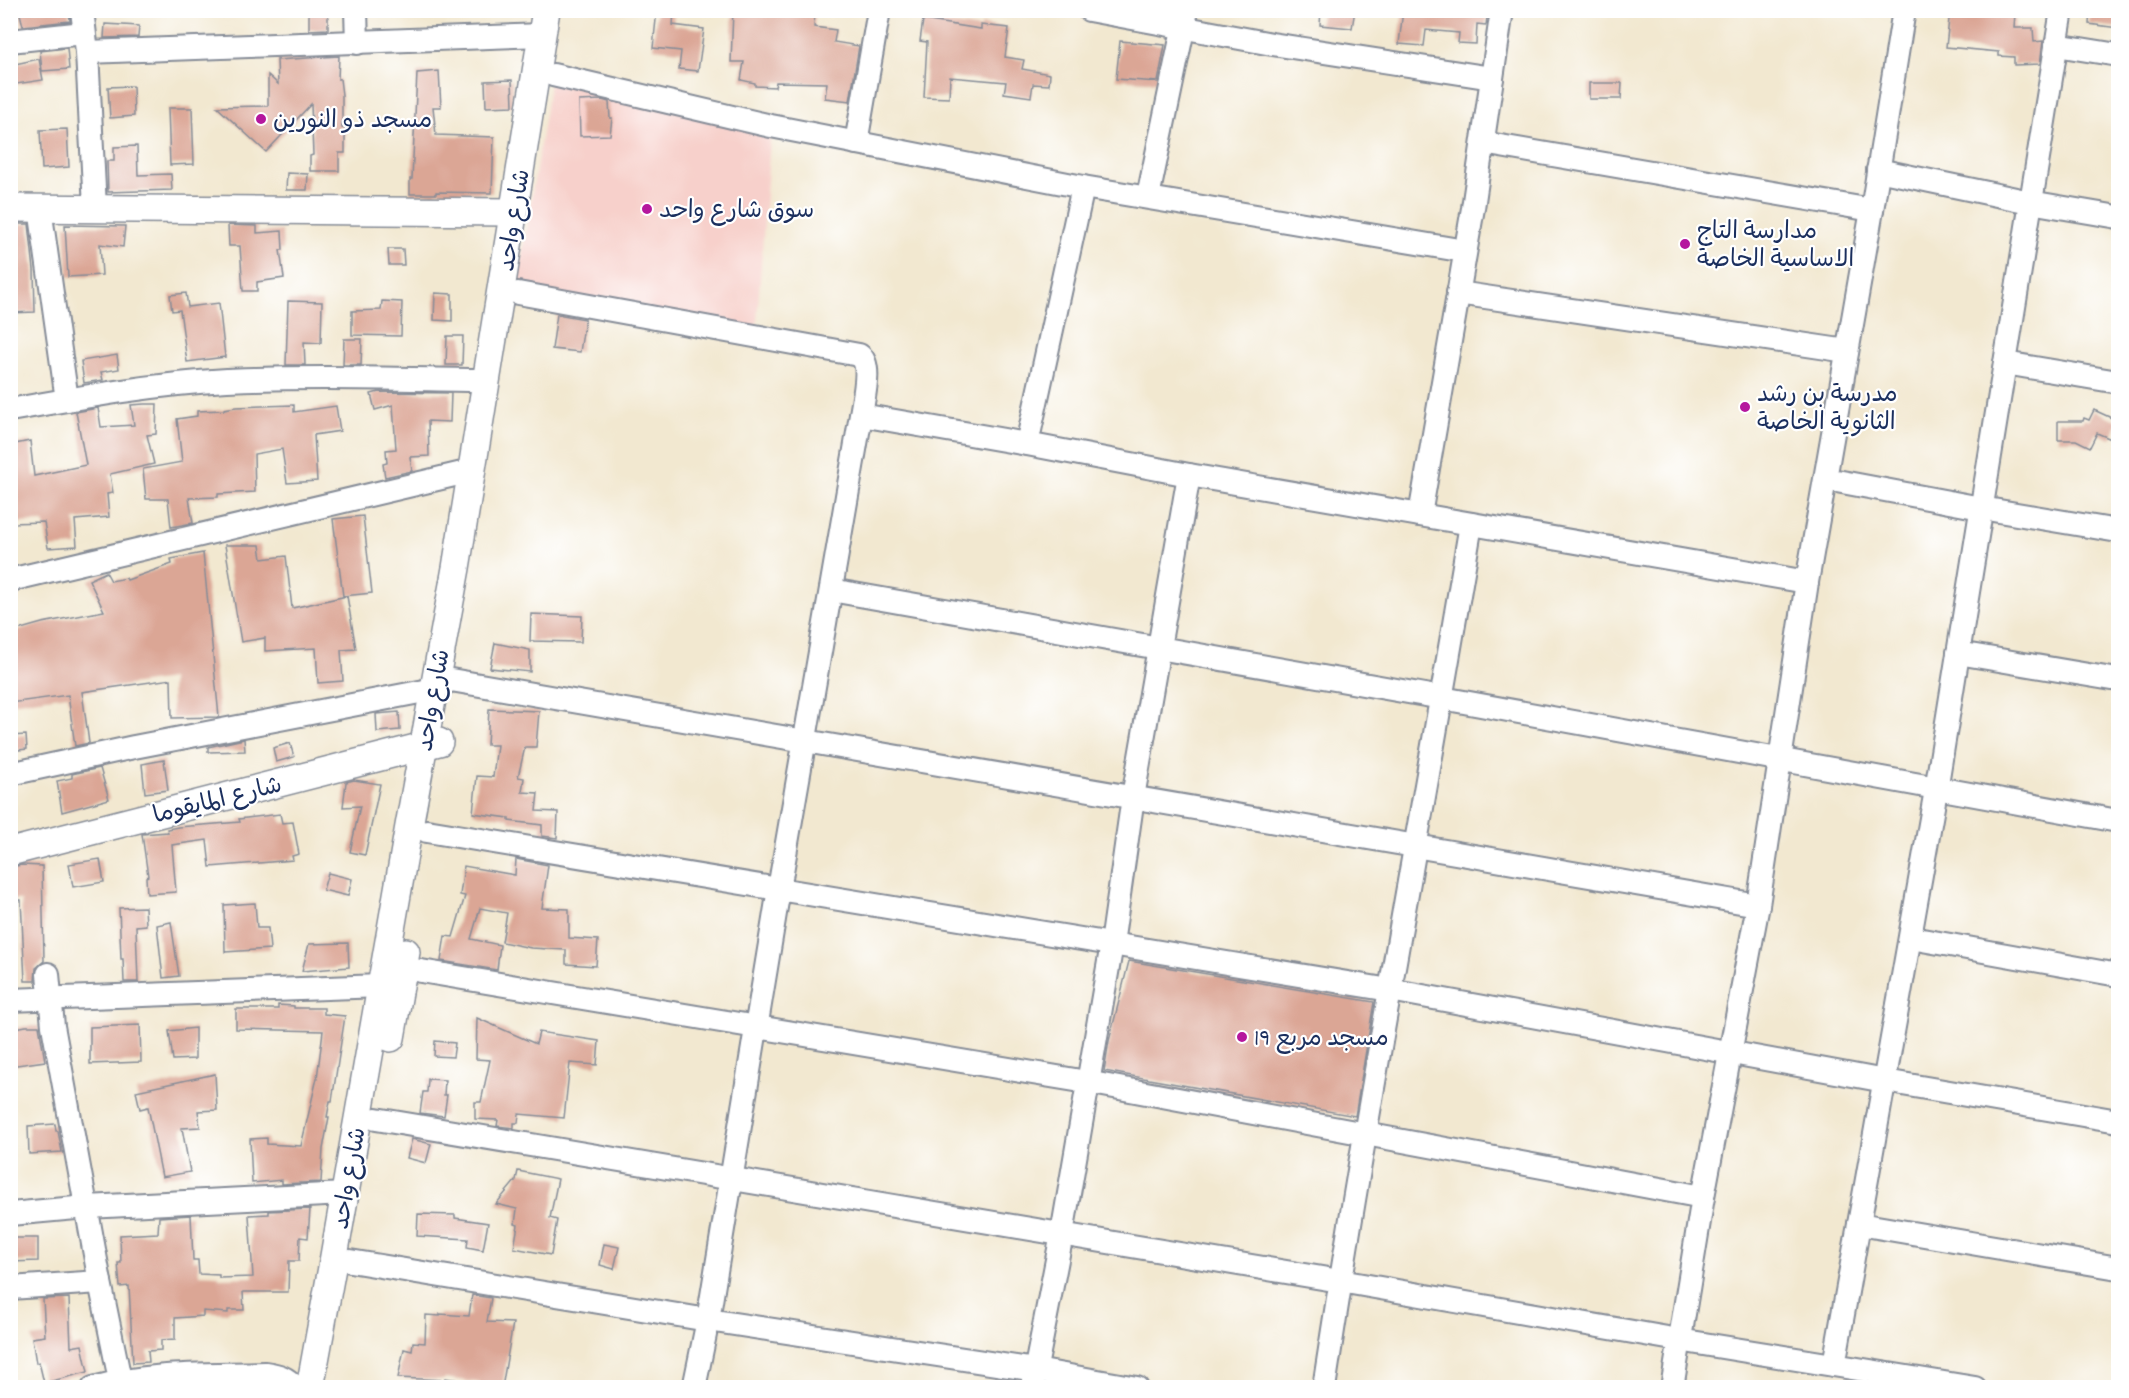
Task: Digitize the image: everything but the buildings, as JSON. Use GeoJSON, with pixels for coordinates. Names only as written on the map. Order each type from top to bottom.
{"type":"FeatureCollection","features":[{"type":"Feature","properties":{"kind":"street"},"geometry":{"type":"LineString","coordinates":[[82,10],[86,43],[95,208]]}},
{"type":"Feature","properties":{"kind":"street"},"geometry":{"type":"LineString","coordinates":[[356,10],[357,43]]}},
{"type":"Feature","properties":{"kind":"street","name":"شارع واحد"},"geometry":{"type":"LineString","coordinates":[[310,1388],[381,986],[443,685],[471,471],[486,380],[553,75],[564,10]]}},
{"type":"Feature","properties":{"kind":"street"},"geometry":{"type":"LineString","coordinates":[[856,142],[879,10]]}},
{"type":"Feature","properties":{"kind":"street"},"geometry":{"type":"LineString","coordinates":[[1089,10],[1185,19],[1272,44],[1492,78]]}},
{"type":"Feature","properties":{"kind":"street"},"geometry":{"type":"LineString","coordinates":[[1420,515],[1483,144],[1502,10]]}},
{"type":"Feature","properties":{"kind":"street"},"geometry":{"type":"LineString","coordinates":[[1672,1388],[1702,1197],[1758,905],[1782,759],[1807,582],[1872,210],[1904,10]]}},
{"type":"Feature","properties":{"kind":"street"},"geometry":{"type":"LineString","coordinates":[[1834,1365],[1936,790],[2062,10]]}},
{"type":"Feature","properties":{"kind":"street"},"geometry":{"type":"LineString","coordinates":[[1148,197],[1185,19]]}},
{"type":"Feature","properties":{"kind":"street"},"geometry":{"type":"LineString","coordinates":[[10,41],[357,43],[544,23]]}},
{"type":"Feature","properties":{"kind":"street","name":"شارع واحد"},"geometry":{"type":"LineString","coordinates":[[443,685],[471,572],[518,293],[522,212],[544,23]]}},
{"type":"Feature","properties":{"kind":"street"},"geometry":{"type":"LineString","coordinates":[[2056,45],[2118,55]]}},
{"type":"Feature","properties":{"kind":"street"},"geometry":{"type":"LineString","coordinates":[[553,75],[771,126],[1083,187],[1465,251]]}},
{"type":"Feature","properties":{"kind":"street"},"geometry":{"type":"LineString","coordinates":[[1483,144],[1872,210]]}},
{"type":"Feature","properties":{"kind":"street"},"geometry":{"type":"LineString","coordinates":[[1878,170],[2030,202],[2118,217]]}},
{"type":"Feature","properties":{"kind":"street"},"geometry":{"type":"LineString","coordinates":[[1027,444],[1083,187]]}},
{"type":"Feature","properties":{"kind":"street"},"geometry":{"type":"LineString","coordinates":[[10,208],[522,212]]}},
{"type":"Feature","properties":{"kind":"street"},"geometry":{"type":"LineString","coordinates":[[40,208],[67,400]]}},
{"type":"Feature","properties":{"kind":"street"},"geometry":{"type":"LineString","coordinates":[[1458,292],[1847,351]]}},
{"type":"Feature","properties":{"kind":"street"},"geometry":{"type":"LineString","coordinates":[[518,293],[859,355],[867,367],[861,415],[804,741],[708,1320],[694,1388]]}},
{"type":"Feature","properties":{"kind":"street"},"geometry":{"type":"LineString","coordinates":[[2005,363],[2118,382]]}},
{"type":"Feature","properties":{"kind":"street"},"geometry":{"type":"LineString","coordinates":[[10,410],[171,385],[226,380],[296,378],[486,380]]}},
{"type":"Feature","properties":{"kind":"street"},"geometry":{"type":"LineString","coordinates":[[861,415],[1189,475],[1807,582]]}},
{"type":"Feature","properties":{"kind":"street"},"geometry":{"type":"LineString","coordinates":[[10,579],[471,471]]}},
{"type":"Feature","properties":{"kind":"street"},"geometry":{"type":"LineString","coordinates":[[1034,1379],[1062,1234],[1112,944],[1133,797],[1189,475]]}},
{"type":"Feature","properties":{"kind":"street"},"geometry":{"type":"LineString","coordinates":[[1826,478],[1981,508],[2118,531]]}},
{"type":"Feature","properties":{"kind":"street"},"geometry":{"type":"LineString","coordinates":[[1324,1388],[1364,1133],[1471,524]]}},
{"type":"Feature","properties":{"kind":"street"},"geometry":{"type":"LineString","coordinates":[[831,590],[1782,759],[1936,790],[2118,822]]}},
{"type":"Feature","properties":{"kind":"street"},"geometry":{"type":"LineString","coordinates":[[1958,653],[2118,680]]}},
{"type":"Feature","properties":{"kind":"street"},"geometry":{"type":"LineString","coordinates":[[10,774],[443,685],[804,741],[1758,905]]}},
{"type":"Feature","properties":{"kind":"street","name":"شارع واحد"},"geometry":{"type":"LineString","coordinates":[[328,1388],[427,831],[432,744]]}},
{"type":"Feature","properties":{"kind":"street","name":"شارع المايقوما"},"geometry":{"type":"LineString","coordinates":[[10,852],[432,744]]}},
{"type":"Feature","properties":{"kind":"street"},"geometry":{"type":"LineString","coordinates":[[427,831],[1390,990],[1885,1081],[2118,1121]]}},
{"type":"Feature","properties":{"kind":"street"},"geometry":{"type":"LineString","coordinates":[[1911,938],[2118,975]]}},
{"type":"Feature","properties":{"kind":"street"},"geometry":{"type":"LineString","coordinates":[[403,968],[756,1029],[1087,1082],[1702,1197]]}},
{"type":"Feature","properties":{"kind":"street"},"geometry":{"type":"LineString","coordinates":[[48,974],[49,1000],[99,1282],[120,1380]]}},
{"type":"Feature","properties":{"kind":"street"},"geometry":{"type":"LineString","coordinates":[[10,1000],[381,986]]}},
{"type":"Feature","properties":{"kind":"street"},"geometry":{"type":"LineString","coordinates":[[376,1119],[1340,1281],[1679,1341],[1975,1388]]}},
{"type":"Feature","properties":{"kind":"street"},"geometry":{"type":"LineString","coordinates":[[10,1214],[87,1207],[345,1194]]}},
{"type":"Feature","properties":{"kind":"street"},"geometry":{"type":"LineString","coordinates":[[1859,1224],[2118,1268]]}},
{"type":"Feature","properties":{"kind":"street"},"geometry":{"type":"LineString","coordinates":[[350,1261],[708,1320],[1034,1379],[1137,1388]]}},
{"type":"Feature","properties":{"kind":"street"},"geometry":{"type":"LineString","coordinates":[[10,1288],[99,1282]]}},
{"type":"Feature","properties":{"kind":"street"},"geometry":{"type":"LineString","coordinates":[[93,1388],[120,1380],[147,1376],[265,1373],[289,1379],[296,1388]]}},
{"type":"Feature","properties":{"kind":"shaded area","name":"سوق شارع واحد"},"geometry":{"type":"Polygon","coordinates":[[[551,77],[771,126],[756,335],[516,293],[551,77]]]}},
{"type":"Feature","properties":{"kind":"place","name":"مسجد ذو النورين"},"geometry":{"type":"Point","coordinates":[261,119]}},
{"type":"Feature","properties":{"kind":"place","name":"سوق شارع واحد"},"geometry":{"type":"Point","coordinates":[647,209]}},
{"type":"Feature","properties":{"kind":"place","name":"مدارسة التاج الاساسية الخاصة"},"geometry":{"type":"Point","coordinates":[1685,244]}},
{"type":"Feature","properties":{"kind":"place","name":"مدرسة بن رشد الثانوية الخاصة"},"geometry":{"type":"Point","coordinates":[1745,407]}},
{"type":"Feature","properties":{"kind":"place","name":"مسجد مربع 19"},"geometry":{"type":"Point","coordinates":[1242,1037]}}]}
